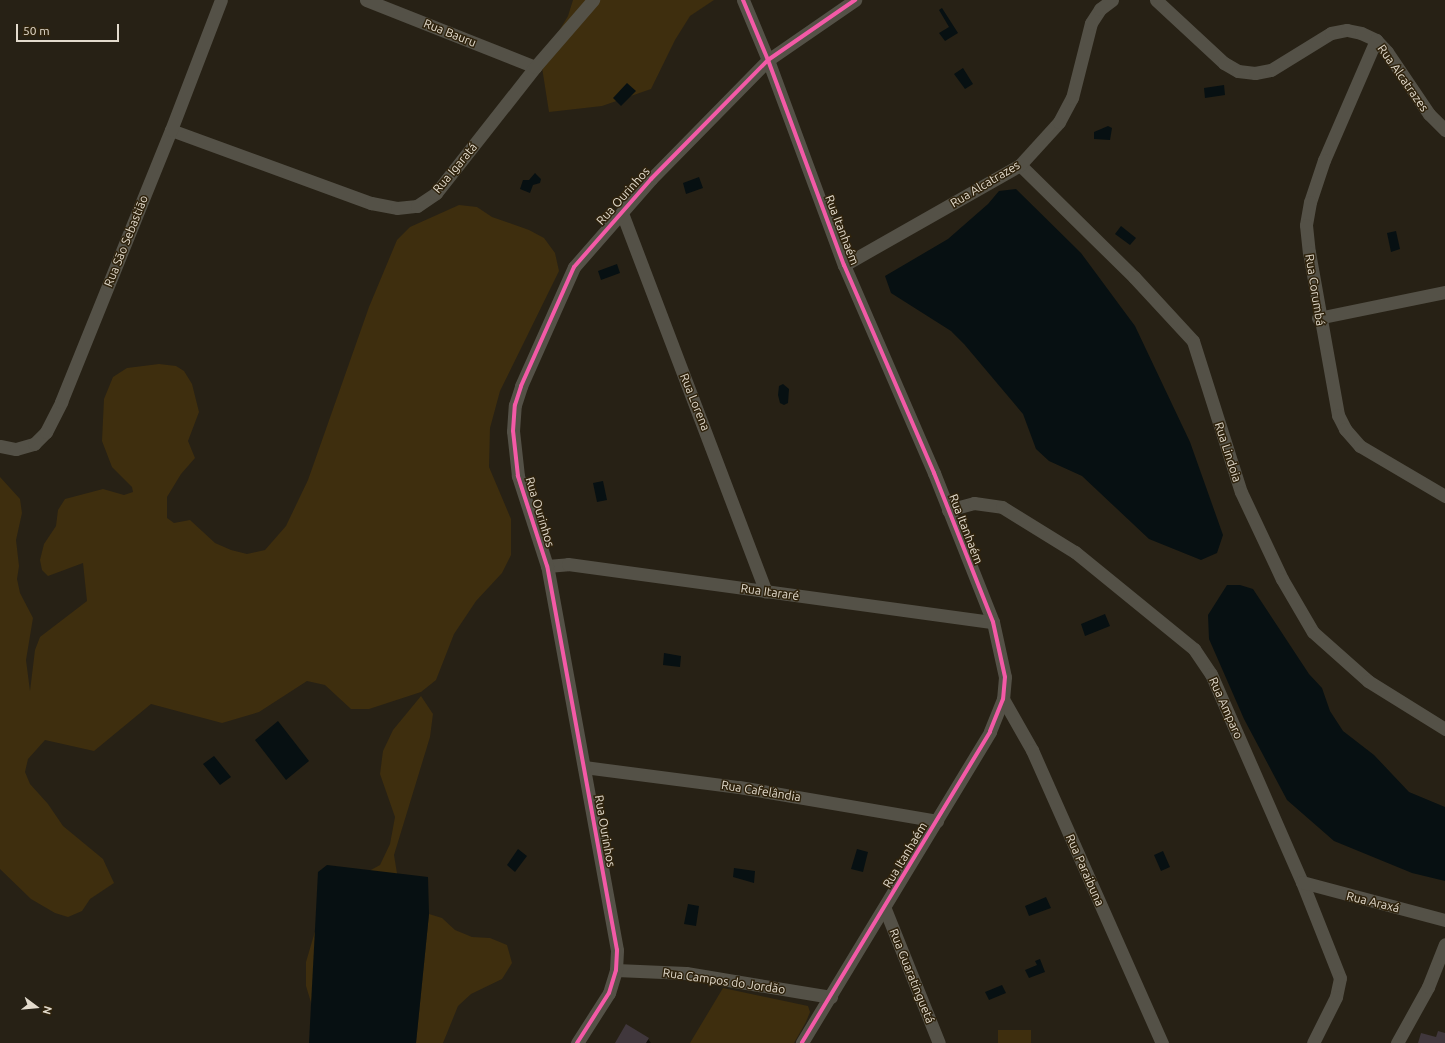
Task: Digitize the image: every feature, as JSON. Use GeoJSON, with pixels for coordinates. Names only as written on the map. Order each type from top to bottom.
{"type":"FeatureCollection","features":[{"type":"Feature","properties":{"kind":"street","name":"Rua São Sebastião"},"geometry":{"type":"LineString","coordinates":[[0,446],[16,449],[34,444],[46,432],[61,402],[171,130],[221,0]]}},
{"type":"Feature","properties":{"kind":"street","name":"Rua Bauru"},"geometry":{"type":"LineString","coordinates":[[366,0],[535,67]]}},
{"type":"Feature","properties":{"kind":"street","name":"Rua Igaratá"},"geometry":{"type":"LineString","coordinates":[[171,130],[371,203],[397,208],[417,206],[436,193],[446,182],[535,67],[593,0]]}},
{"type":"Feature","properties":{"kind":"street","name":"Rua Itanhaém"},"geometry":{"type":"LineString","coordinates":[[743,0],[768,60],[844,265],[994,622],[1005,677],[1003,699],[990,732],[885,909],[802,1043]]}},
{"type":"Feature","properties":{"kind":"street","name":"Rua Ourinhos"},"geometry":{"type":"LineString","coordinates":[[577,1043],[608,992],[616,970],[613,929],[547,566],[518,476],[513,431],[515,406],[521,386],[574,266],[622,213],[768,60],[855,0]]}},
{"type":"Feature","properties":{"kind":"street","name":"Rua Alcatrazes"},"geometry":{"type":"LineString","coordinates":[[844,265],[1020,165],[1059,122],[1072,98],[1091,23],[1100,10],[1112,0]]}},
{"type":"Feature","properties":{"kind":"street","name":"Rua Alcatrazes"},"geometry":{"type":"LineString","coordinates":[[1156,0],[1224,63],[1238,71],[1255,73],[1271,70],[1331,33],[1347,30],[1361,33],[1376,40],[1396,64],[1429,114],[1445,130]]}},
{"type":"Feature","properties":{"kind":"street","name":"Rua Corumbá"},"geometry":{"type":"LineString","coordinates":[[1376,40],[1324,160],[1310,202],[1306,225],[1318,318],[1338,415],[1345,429],[1360,446],[1445,496]]}},
{"type":"Feature","properties":{"kind":"street","name":"Rua Lindoia"},"geometry":{"type":"LineString","coordinates":[[1020,165],[1145,288],[1193,341],[1241,492],[1282,579],[1313,632],[1368,681],[1445,729]]}},
{"type":"Feature","properties":{"kind":"street","name":"Rua Lorena"},"geometry":{"type":"LineString","coordinates":[[622,213],[766,592]]}},
{"type":"Feature","properties":{"kind":"street"},"geometry":{"type":"LineString","coordinates":[[1318,318],[1445,292]]}},
{"type":"Feature","properties":{"kind":"street","name":"Rua Amparo"},"geometry":{"type":"LineString","coordinates":[[948,510],[974,503],[1002,507],[1076,552],[1194,649],[1211,674],[1302,882],[1340,978],[1336,997],[1313,1043]]}},
{"type":"Feature","properties":{"kind":"street","name":"Rua Itararé"},"geometry":{"type":"LineString","coordinates":[[547,566],[568,564],[994,622]]}},
{"type":"Feature","properties":{"kind":"street","name":"Rua Paraibuna"},"geometry":{"type":"LineString","coordinates":[[1003,699],[1032,750],[1162,1043]]}},
{"type":"Feature","properties":{"kind":"street","name":"Rua Cafelândia"},"geometry":{"type":"LineString","coordinates":[[584,767],[739,787],[937,821]]}},
{"type":"Feature","properties":{"kind":"street","name":"Rua Araxá"},"geometry":{"type":"LineString","coordinates":[[1302,882],[1445,920]]}},
{"type":"Feature","properties":{"kind":"street","name":"Rua Guaratinguetá"},"geometry":{"type":"LineString","coordinates":[[885,909],[939,1043]]}},
{"type":"Feature","properties":{"kind":"street"},"geometry":{"type":"LineString","coordinates":[[1397,1043],[1428,987],[1445,944]]}},
{"type":"Feature","properties":{"kind":"street","name":"Rua Campos do Jordão"},"geometry":{"type":"LineString","coordinates":[[616,970],[686,973],[831,997]]}},
{"type":"Feature","properties":{"kind":"shaded area"},"geometry":{"type":"Polygon","coordinates":[[[573,0],[714,0],[690,16],[675,40],[651,89],[602,106],[549,112],[541,61],[568,16],[573,0]]]}},
{"type":"Feature","properties":{"kind":"shaded area"},"geometry":{"type":"Polygon","coordinates":[[[942,8],[958,33],[945,41],[939,33],[949,27],[939,10],[942,8]]]}},
{"type":"Feature","properties":{"kind":"shaded area"},"geometry":{"type":"Polygon","coordinates":[[[963,68],[973,84],[965,89],[954,74],[963,68]]]}},
{"type":"Feature","properties":{"kind":"shaded area"},"geometry":{"type":"Polygon","coordinates":[[[627,83],[636,91],[621,106],[613,98],[627,83]]]}},
{"type":"Feature","properties":{"kind":"shaded area"},"geometry":{"type":"Polygon","coordinates":[[[1224,85],[1225,95],[1205,98],[1204,88],[1224,85]]]}},
{"type":"Feature","properties":{"kind":"shaded area"},"geometry":{"type":"Polygon","coordinates":[[[1108,126],[1112,128],[1110,140],[1094,139],[1094,132],[1108,126]]]}},
{"type":"Feature","properties":{"kind":"shaded area"},"geometry":{"type":"Polygon","coordinates":[[[535,173],[541,179],[540,183],[533,185],[530,193],[520,189],[523,180],[529,180],[535,173]]]}},
{"type":"Feature","properties":{"kind":"shaded area"},"geometry":{"type":"Polygon","coordinates":[[[699,177],[703,188],[686,194],[683,183],[699,177]]]}},
{"type":"Feature","properties":{"kind":"shaded area"},"geometry":{"type":"Polygon","coordinates":[[[1016,189],[1081,253],[1135,326],[1190,442],[1223,535],[1217,553],[1201,560],[1149,539],[1082,476],[1049,461],[1036,449],[1023,414],[964,344],[951,331],[891,293],[885,276],[948,239],[988,204],[999,191],[1016,189]]]}},
{"type":"Feature","properties":{"kind":"shaded area"},"geometry":{"type":"Polygon","coordinates":[[[459,205],[477,207],[492,217],[529,230],[544,238],[555,253],[559,271],[500,391],[490,428],[489,467],[511,519],[511,555],[502,573],[476,601],[454,634],[436,680],[421,692],[369,709],[351,709],[325,685],[307,681],[259,712],[222,723],[151,704],[94,751],[45,740],[28,759],[25,772],[30,784],[48,804],[63,826],[103,859],[114,883],[90,899],[82,911],[68,917],[55,913],[31,899],[0,869],[0,477],[20,499],[22,513],[16,540],[19,566],[17,579],[20,593],[33,618],[26,660],[30,691],[35,650],[40,637],[87,601],[83,563],[48,576],[42,570],[40,560],[44,544],[56,526],[58,510],[65,499],[103,489],[124,495],[133,492],[132,487],[112,467],[102,441],[104,399],[113,377],[127,368],[159,364],[176,366],[184,371],[192,384],[199,412],[188,441],[195,458],[181,474],[167,497],[167,518],[174,523],[190,520],[215,543],[231,550],[247,554],[265,550],[286,526],[308,480],[369,307],[397,240],[410,227],[459,205]]]}},
{"type":"Feature","properties":{"kind":"shaded area"},"geometry":{"type":"Polygon","coordinates":[[[1121,226],[1136,238],[1130,245],[1115,234],[1121,226]]]}},
{"type":"Feature","properties":{"kind":"shaded area"},"geometry":{"type":"Polygon","coordinates":[[[1396,231],[1400,249],[1391,252],[1387,233],[1396,231]]]}},
{"type":"Feature","properties":{"kind":"shaded area"},"geometry":{"type":"Polygon","coordinates":[[[617,264],[620,273],[601,280],[598,271],[617,264]]]}},
{"type":"Feature","properties":{"kind":"shaded area"},"geometry":{"type":"Polygon","coordinates":[[[783,384],[789,389],[788,403],[784,405],[780,403],[778,395],[779,386],[783,384]]]}},
{"type":"Feature","properties":{"kind":"shaded area"},"geometry":{"type":"Polygon","coordinates":[[[603,481],[607,500],[597,502],[593,483],[603,481]]]}},
{"type":"Feature","properties":{"kind":"shaded area"},"geometry":{"type":"Polygon","coordinates":[[[1227,585],[1240,585],[1253,589],[1309,674],[1322,688],[1330,711],[1343,731],[1374,755],[1409,792],[1445,807],[1445,881],[1412,873],[1334,841],[1287,800],[1244,719],[1209,639],[1208,615],[1227,585]]]}},
{"type":"Feature","properties":{"kind":"shaded area"},"geometry":{"type":"Polygon","coordinates":[[[1105,614],[1110,626],[1085,636],[1081,624],[1105,614]]]}},
{"type":"Feature","properties":{"kind":"shaded area"},"geometry":{"type":"Polygon","coordinates":[[[664,653],[681,656],[680,667],[663,665],[664,653]]]}},
{"type":"Feature","properties":{"kind":"shaded area"},"geometry":{"type":"Polygon","coordinates":[[[421,696],[433,714],[430,737],[394,855],[405,922],[313,1009],[306,986],[306,962],[326,894],[321,869],[338,880],[360,876],[380,865],[390,844],[395,817],[380,774],[383,751],[393,730],[421,696]]]}},
{"type":"Feature","properties":{"kind":"shaded area"},"geometry":{"type":"Polygon","coordinates":[[[278,721],[309,761],[286,780],[255,740],[278,721]]]}},
{"type":"Feature","properties":{"kind":"shaded area"},"geometry":{"type":"Polygon","coordinates":[[[214,756],[231,777],[220,785],[203,764],[214,756]]]}},
{"type":"Feature","properties":{"kind":"shaded area"},"geometry":{"type":"Polygon","coordinates":[[[518,849],[527,856],[515,872],[507,865],[518,849]]]}},
{"type":"Feature","properties":{"kind":"shaded area"},"geometry":{"type":"Polygon","coordinates":[[[857,849],[868,852],[863,872],[851,869],[857,849]]]}},
{"type":"Feature","properties":{"kind":"shaded area"},"geometry":{"type":"Polygon","coordinates":[[[1163,851],[1170,867],[1161,871],[1154,855],[1163,851]]]}},
{"type":"Feature","properties":{"kind":"shaded area"},"geometry":{"type":"Polygon","coordinates":[[[327,865],[428,877],[429,914],[416,1043],[309,1043],[318,872],[327,865]]]}},
{"type":"Feature","properties":{"kind":"shaded area"},"geometry":{"type":"Polygon","coordinates":[[[734,868],[755,871],[754,883],[733,877],[734,868]]]}},
{"type":"Feature","properties":{"kind":"shaded area"},"geometry":{"type":"Polygon","coordinates":[[[1046,897],[1051,908],[1029,916],[1025,906],[1046,897]]]}},
{"type":"Feature","properties":{"kind":"shaded area"},"geometry":{"type":"Polygon","coordinates":[[[688,904],[699,906],[696,926],[684,924],[688,904]]]}},
{"type":"Feature","properties":{"kind":"shaded area"},"geometry":{"type":"Polygon","coordinates":[[[429,914],[442,918],[455,930],[472,937],[490,938],[507,945],[512,963],[502,979],[471,994],[458,1006],[443,1043],[416,1043],[429,914]]]}},
{"type":"Feature","properties":{"kind":"shaded area"},"geometry":{"type":"Polygon","coordinates":[[[1040,959],[1045,972],[1029,978],[1025,970],[1037,965],[1035,961],[1040,959]]]}},
{"type":"Feature","properties":{"kind":"shaded area"},"geometry":{"type":"Polygon","coordinates":[[[1002,985],[1006,993],[989,1000],[985,992],[1002,985]]]}},
{"type":"Feature","properties":{"kind":"shaded area"},"geometry":{"type":"Polygon","coordinates":[[[723,988],[808,1006],[810,1012],[794,1043],[690,1043],[723,988]]]}},
{"type":"Feature","properties":{"kind":"shaded area"},"geometry":{"type":"Polygon","coordinates":[[[998,1030],[1031,1030],[1031,1043],[998,1043],[998,1030]]]}},
{"type":"Feature","properties":{"kind":"building"},"geometry":{"type":"Polygon","coordinates":[[[626,1024],[649,1038],[646,1043],[615,1043],[626,1024]]]}},
{"type":"Feature","properties":{"kind":"building"},"geometry":{"type":"Polygon","coordinates":[[[1438,1031],[1445,1033],[1445,1043],[1418,1043],[1421,1033],[1436,1037],[1438,1031]]]}},
{"type":"Feature","properties":{"kind":"cycle path"},"geometry":{"type":"LineString","coordinates":[[743,0],[768,60],[844,265],[934,473],[993,622],[1005,677],[1003,699],[990,732],[802,1043]]}},
{"type":"Feature","properties":{"kind":"cycle path"},"geometry":{"type":"LineString","coordinates":[[577,1043],[609,993],[616,970],[617,950],[547,566],[518,476],[513,431],[515,405],[521,386],[574,267],[651,179],[768,60],[855,0]]}}]}
